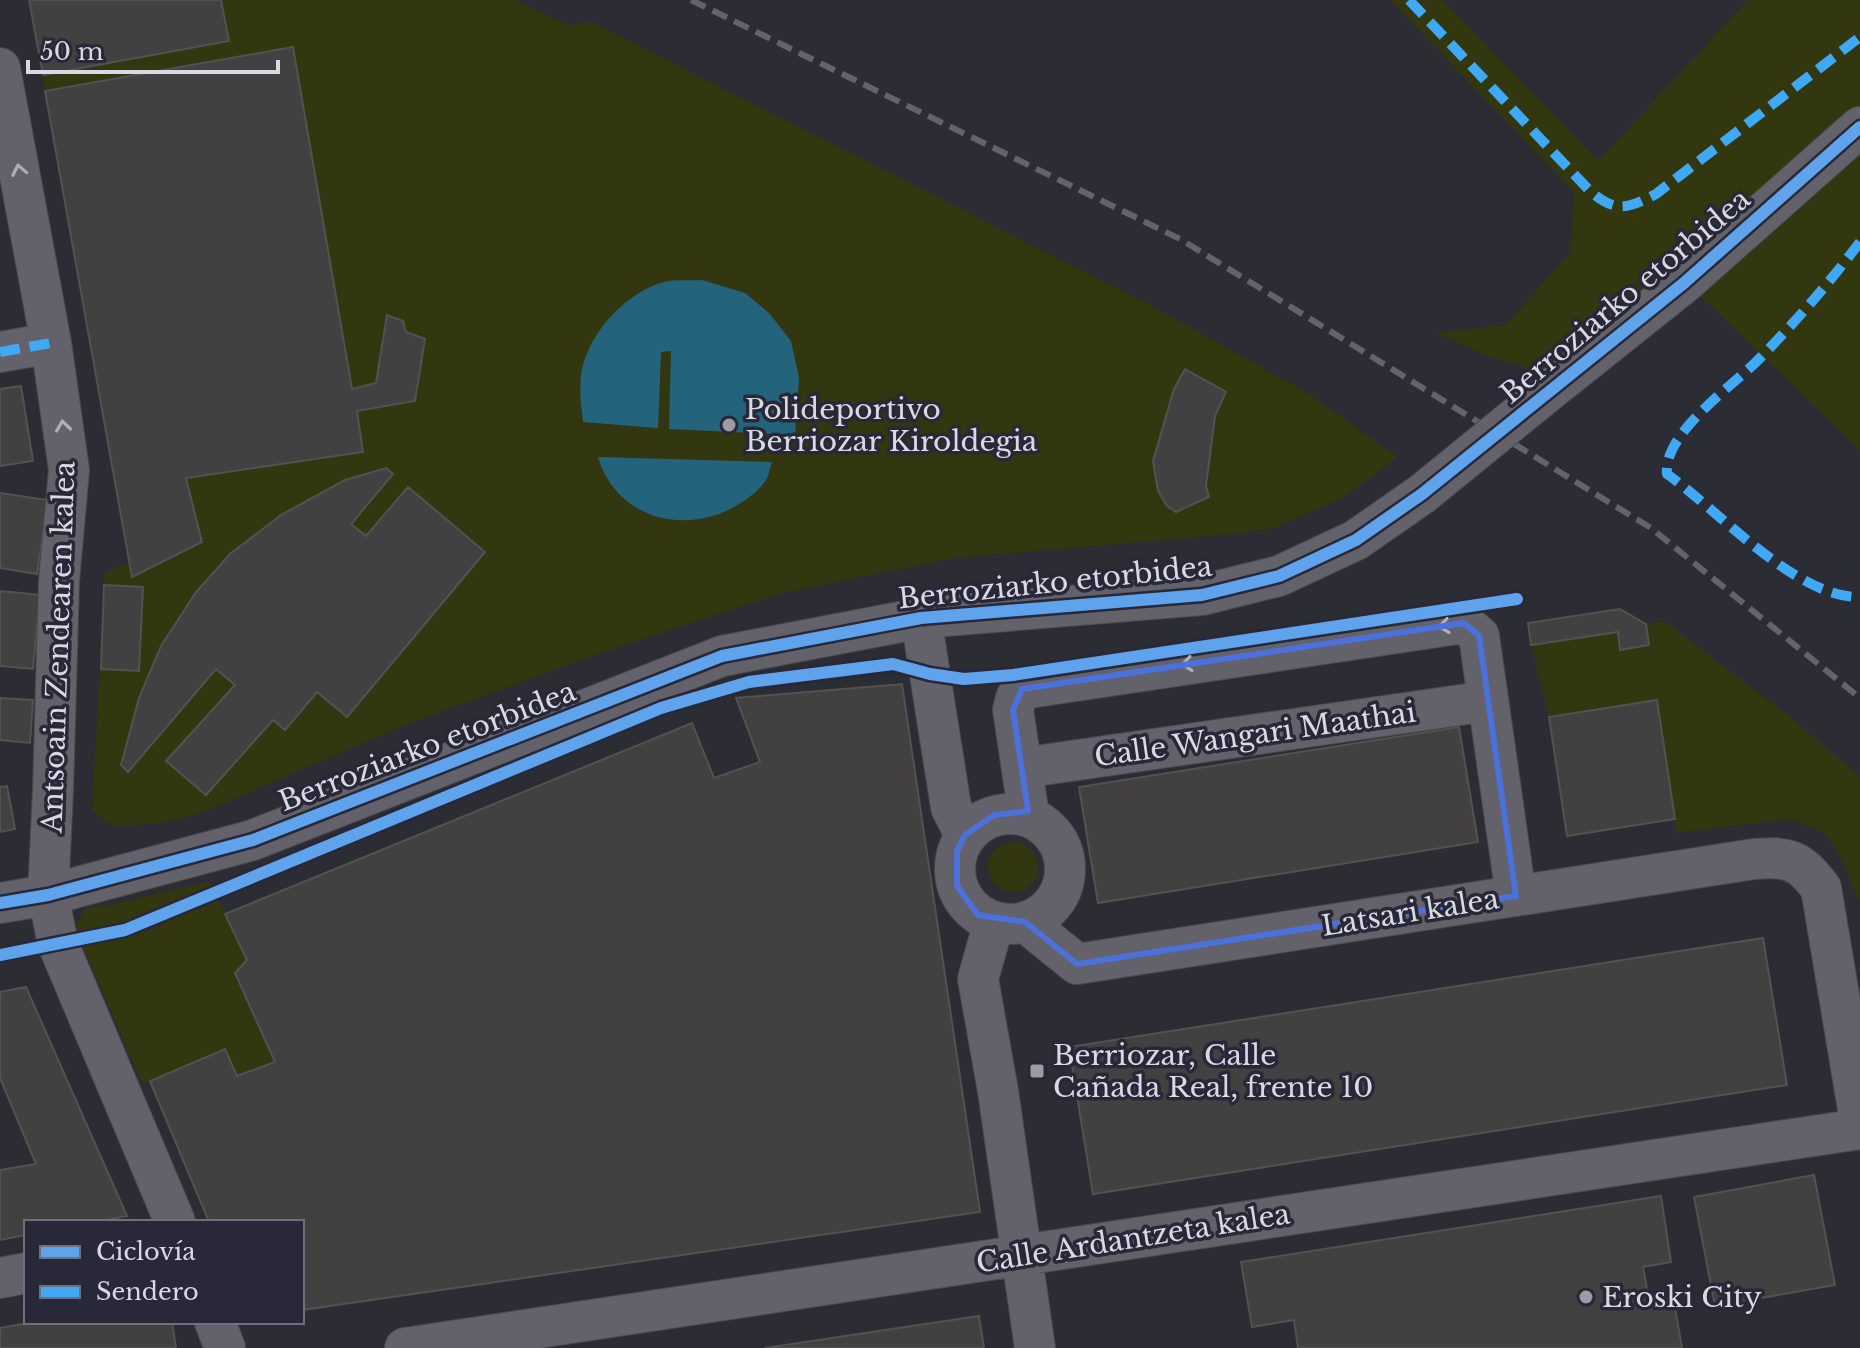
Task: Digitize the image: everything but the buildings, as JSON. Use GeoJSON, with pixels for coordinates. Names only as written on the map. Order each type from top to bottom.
{"type":"FeatureCollection","features":[{"type":"Feature","properties":{"kind":"street","name":"Antsoain Zendearen kalea"},"geometry":{"type":"LineString","coordinates":[[0,68],[51,343],[69,470],[59,581],[48,895],[58,944],[174,1220]]}},
{"type":"Feature","properties":{"kind":"street","name":"Berroziarko etorbidea"},"geometry":{"type":"LineString","coordinates":[[0,903],[48,895],[253,840],[722,656],[921,618],[1202,595],[1279,576],[1356,540],[1422,494],[1684,283],[1860,127]]}},
{"type":"Feature","properties":{"kind":"street"},"geometry":{"type":"LineString","coordinates":[[0,352],[51,343]]}},
{"type":"Feature","properties":{"kind":"street"},"geometry":{"type":"LineString","coordinates":[[921,618],[951,807],[965,835]]}},
{"type":"Feature","properties":{"kind":"street"},"geometry":{"type":"LineString","coordinates":[[1029,816],[1013,710],[1022,689],[1464,623],[1479,636],[1516,896]]}},
{"type":"Feature","properties":{"kind":"street","name":"Calle Wangari Maathai"},"geometry":{"type":"LineString","coordinates":[[1022,768],[1488,701]]}},
{"type":"Feature","properties":{"kind":"street"},"geometry":{"type":"LineString","coordinates":[[1011,813],[1029,816],[1056,837],[1063,854],[1066,871],[1054,904],[1041,915],[1010,922],[978,915],[965,902],[957,886],[956,860],[965,835],[978,823],[994,815],[1011,813]]}},
{"type":"Feature","properties":{"kind":"street","name":"Latsari kalea"},"geometry":{"type":"LineString","coordinates":[[1010,922],[1077,964],[1782,857],[1806,868],[1821,888],[1850,997]]}},
{"type":"Feature","properties":{"kind":"street"},"geometry":{"type":"LineString","coordinates":[[1010,922],[978,979],[998,1091],[1035,1348]]}},
{"type":"Feature","properties":{"kind":"street"},"geometry":{"type":"LineString","coordinates":[[1850,997],[1860,1121]]}},
{"type":"Feature","properties":{"kind":"street","name":"Calle Ardantzeta kalea"},"geometry":{"type":"LineString","coordinates":[[405,1348],[1860,1129]]}},
{"type":"Feature","properties":{"kind":"street"},"geometry":{"type":"LineString","coordinates":[[0,1278],[24,1273]]}},
{"type":"Feature","properties":{"kind":"street"},"geometry":{"type":"LineString","coordinates":[[216,1324],[225,1348]]}},
{"type":"Feature","properties":{"kind":"highlighted area"},"geometry":{"type":"Polygon","coordinates":[[[1464,623],[1479,636],[1516,896],[1077,964],[1025,922],[978,915],[957,886],[957,851],[965,835],[994,815],[1028,811],[1013,710],[1022,689],[1464,623]]]}},
{"type":"Feature","properties":{"kind":"green space","name":"Polideportivo Berriozar Kiroldegia"},"geometry":{"type":"Polygon","coordinates":[[[29,0],[516,0],[568,25],[592,22],[1156,308],[1309,394],[1398,457],[1343,498],[1274,528],[954,558],[779,594],[592,656],[403,726],[199,814],[160,823],[113,827],[92,810],[104,585],[105,573],[129,561],[29,0]]]}},
{"type":"Feature","properties":{"kind":"green space"},"geometry":{"type":"Polygon","coordinates":[[[1390,0],[1443,0],[1598,161],[1748,0],[1860,0],[1860,450],[1698,294],[1565,402],[1518,364],[1490,357],[1435,333],[1506,325],[1570,253],[1574,192],[1390,0]]]}},
{"type":"Feature","properties":{"kind":"green space"},"geometry":{"type":"Polygon","coordinates":[[[1664,621],[1794,720],[1860,777],[1860,903],[1837,850],[1825,834],[1792,819],[1675,833],[1657,701],[1549,717],[1531,645],[1618,632],[1621,649],[1649,645],[1646,624],[1664,621]]]}},
{"type":"Feature","properties":{"kind":"green space"},"geometry":{"type":"Polygon","coordinates":[[[1013,842],[1030,850],[1038,867],[1030,884],[1013,892],[996,884],[988,867],[996,850],[1013,842]]]}},
{"type":"Feature","properties":{"kind":"green space"},"geometry":{"type":"Polygon","coordinates":[[[209,881],[247,960],[235,973],[275,1062],[237,1076],[224,1049],[142,1083],[75,928],[86,907],[109,905],[209,881]]]}},
{"type":"Feature","properties":{"kind":"water"},"geometry":{"type":"Polygon","coordinates":[[[702,280],[745,293],[769,313],[791,341],[799,377],[795,435],[669,429],[671,351],[661,352],[658,428],[583,422],[581,372],[595,338],[613,314],[650,287],[668,281],[702,280]]]}},
{"type":"Feature","properties":{"kind":"water"},"geometry":{"type":"Polygon","coordinates":[[[598,457],[772,462],[764,483],[743,502],[718,514],[676,520],[637,508],[620,495],[607,478],[598,457]]]}},
{"type":"Feature","properties":{"kind":"railway"},"geometry":{"type":"LineString","coordinates":[[691,0],[1180,239],[1651,528],[1860,698]]}},
{"type":"Feature","properties":{"kind":"marked path"},"geometry":{"type":"LineString","coordinates":[[1409,0],[1589,190],[1606,202],[1621,206],[1656,194],[1860,37]]}},
{"type":"Feature","properties":{"kind":"marked path"},"geometry":{"type":"LineString","coordinates":[[1860,242],[1775,342],[1688,426],[1676,442],[1669,458],[1667,474],[1785,568],[1835,594],[1860,597]]}},
{"type":"Feature","properties":{"kind":"marked path"},"geometry":{"type":"LineString","coordinates":[[0,352],[51,343]]}},
{"type":"Feature","properties":{"kind":"cycle path"},"geometry":{"type":"LineString","coordinates":[[0,903],[48,895],[253,840],[722,656],[921,618],[1202,595],[1279,576],[1356,540],[1422,494],[1684,283],[1860,127]]}},
{"type":"Feature","properties":{"kind":"cycle path"},"geometry":{"type":"LineString","coordinates":[[0,955],[125,930],[661,708],[749,682],[893,664],[964,679],[1013,675],[1517,599]]}},
{"type":"Feature","properties":{"kind":"place","name":"Polideportivo Berriozar Kiroldegia"},"geometry":{"type":"Point","coordinates":[729,425]}},
{"type":"Feature","properties":{"kind":"place","name":"Berriozar, Calle Cañada Real, frente 10"},"geometry":{"type":"Point","coordinates":[1037,1071]}},
{"type":"Feature","properties":{"kind":"place","name":"Eroski City"},"geometry":{"type":"Point","coordinates":[1586,1297]}}]}
